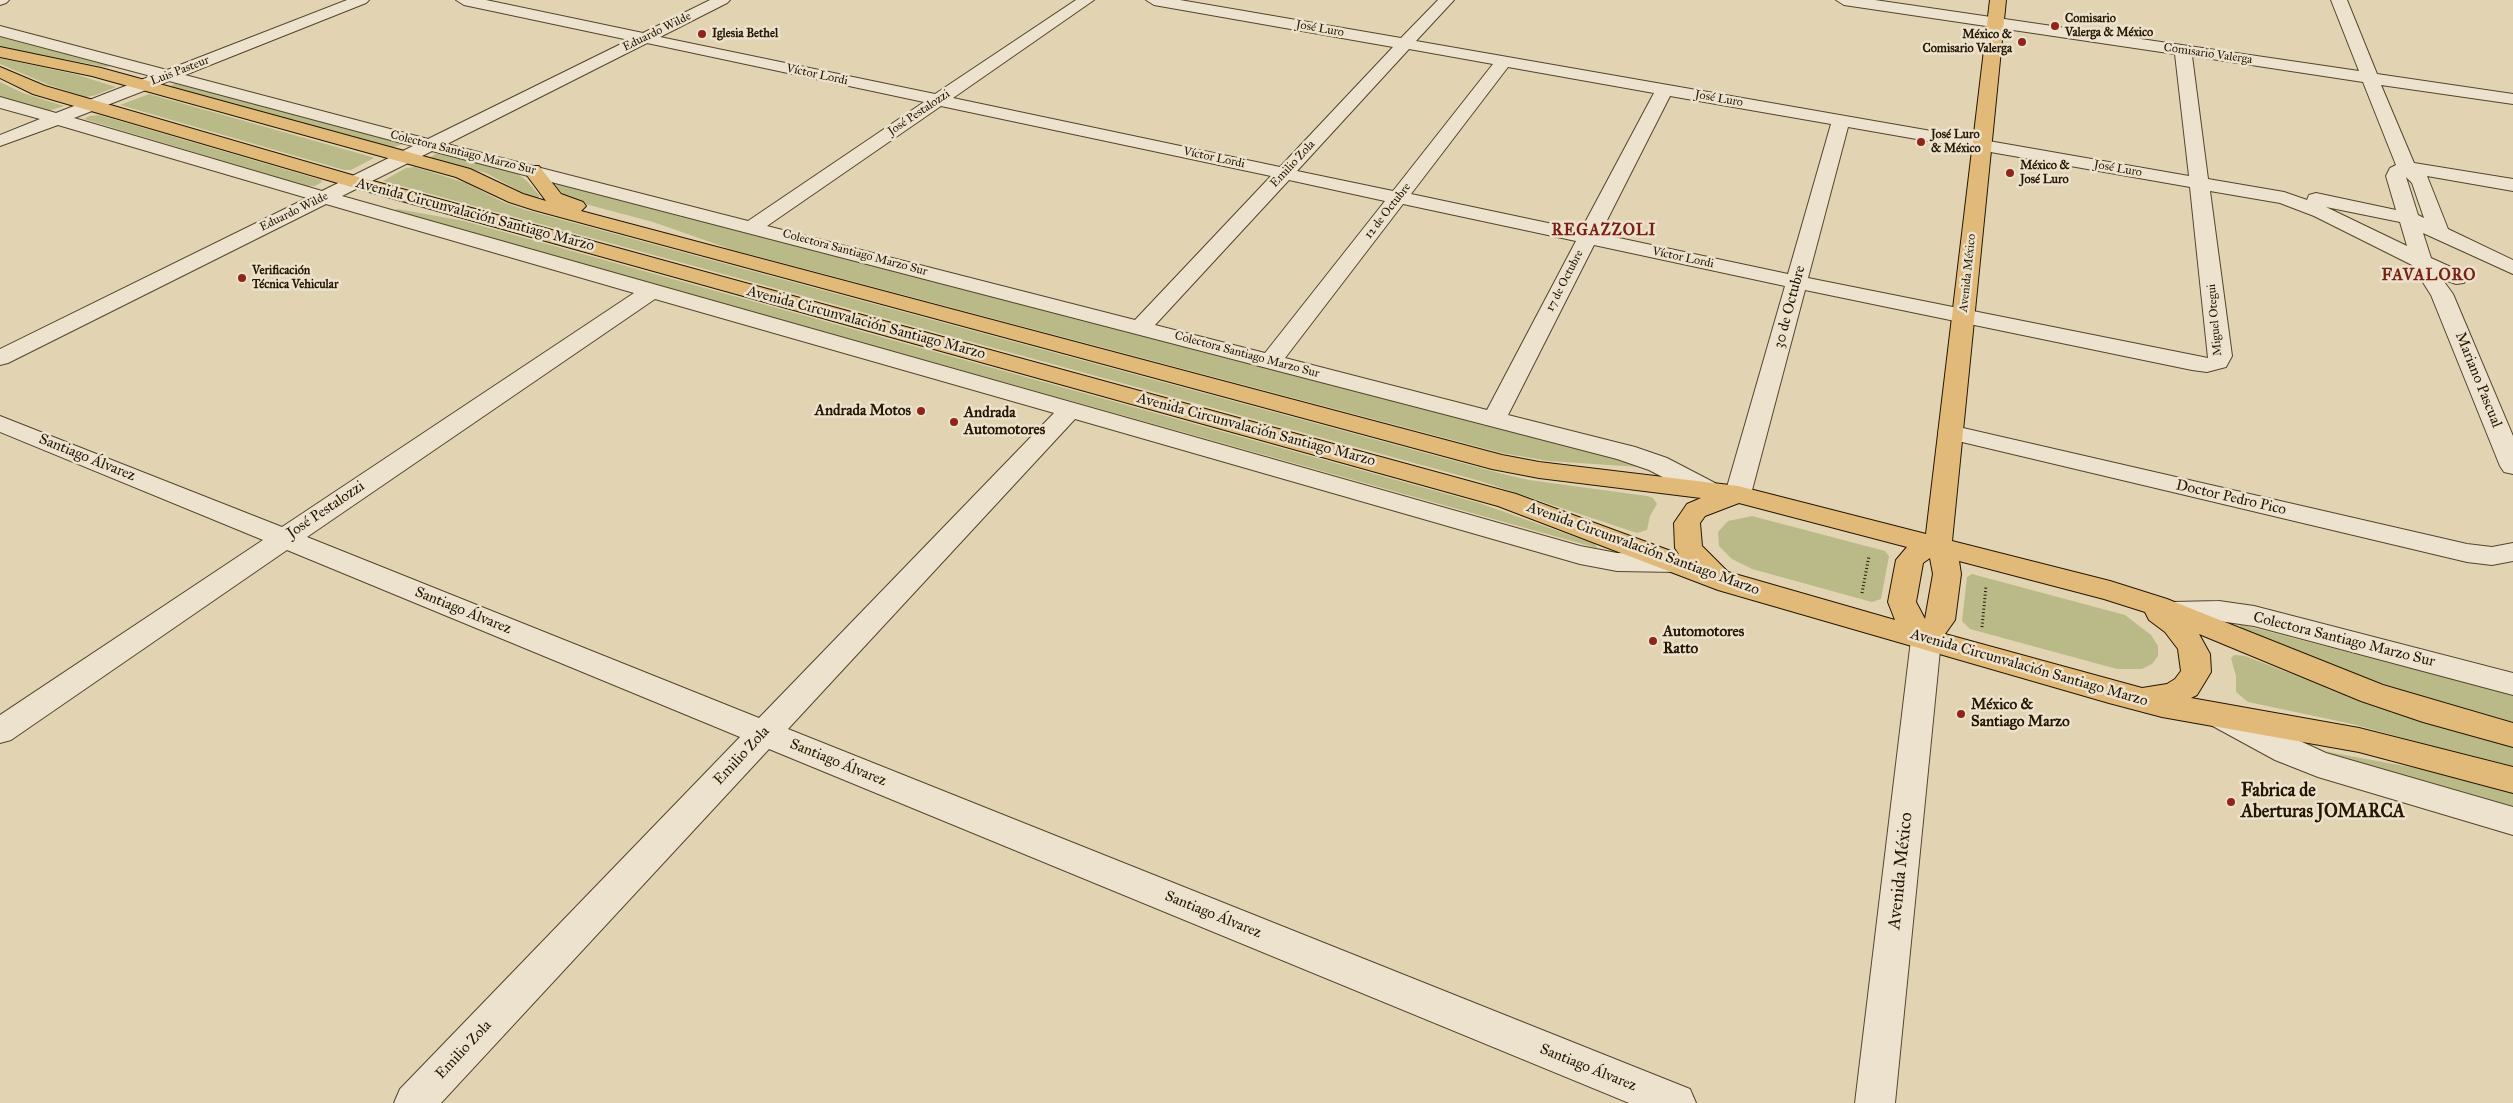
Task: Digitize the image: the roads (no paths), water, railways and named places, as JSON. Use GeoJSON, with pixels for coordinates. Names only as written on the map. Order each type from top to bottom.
{"type":"FeatureCollection","features":[{"type":"Feature","properties":{"kind":"main road","name":"Avenida México"},"geometry":{"type":"LineString","coordinates":[[1926,640],[1940,620],[1947,574],[1945,560],[1938,546],[1998,0]]}},
{"type":"Feature","properties":{"kind":"main road","name":"Avenida Circunvalación Santiago Marzo"},"geometry":{"type":"LineString","coordinates":[[0,52],[86,70],[404,157],[470,176],[532,204],[1501,463],[1553,472],[1738,494],[2110,591],[2173,612],[2372,693],[2431,713],[2513,735]]}},
{"type":"Feature","properties":{"kind":"main road","name":"Avenida Circunvalación Santiago Marzo"},"geometry":{"type":"LineString","coordinates":[[0,72],[39,90],[355,182],[1508,500],[1746,588],[2109,692],[2162,705],[2366,742],[2513,780]]}},
{"type":"Feature","properties":{"kind":"main road"},"geometry":{"type":"LineString","coordinates":[[532,170],[548,193],[560,200],[648,226],[722,255]]}},
{"type":"Feature","properties":{"kind":"main road"},"geometry":{"type":"LineString","coordinates":[[1738,494],[1696,510],[1687,523],[1686,539],[1694,556],[1710,571],[1746,588]]}},
{"type":"Feature","properties":{"kind":"main road"},"geometry":{"type":"LineString","coordinates":[[1926,640],[1907,616],[1902,602],[1910,560],[1919,552],[1938,546]]}},
{"type":"Feature","properties":{"kind":"main road"},"geometry":{"type":"LineString","coordinates":[[2109,692],[2140,698],[2167,696],[2186,687],[2196,672],[2197,664],[2195,654],[2184,635],[2164,616],[2138,601],[2110,591]]}},
{"type":"Feature","properties":{"kind":"street","name":"Luis Pasteur"},"geometry":{"type":"LineString","coordinates":[[0,141],[360,0]]}},
{"type":"Feature","properties":{"kind":"street","name":"Víctor Lordi"},"geometry":{"type":"LineString","coordinates":[[464,0],[1963,317]]}},
{"type":"Feature","properties":{"kind":"street","name":"Eduardo Wilde"},"geometry":{"type":"LineString","coordinates":[[0,358],[722,0]]}},
{"type":"Feature","properties":{"kind":"street","name":"José Pestalozzi"},"geometry":{"type":"LineString","coordinates":[[753,226],[1086,0]]}},
{"type":"Feature","properties":{"kind":"street","name":"José Luro"},"geometry":{"type":"LineString","coordinates":[[1154,0],[2199,184],[2284,198],[2321,200],[2408,218],[2440,232],[2513,270]]}},
{"type":"Feature","properties":{"kind":"street","name":"Emilio Zola"},"geometry":{"type":"LineString","coordinates":[[1140,327],[1446,0]]}},
{"type":"Feature","properties":{"kind":"street","name":"Comisario Valerga"},"geometry":{"type":"LineString","coordinates":[[1844,0],[2513,98]]}},
{"type":"Feature","properties":{"kind":"street"},"geometry":{"type":"LineString","coordinates":[[2339,0],[2406,168],[2421,181],[2440,232]]}},
{"type":"Feature","properties":{"kind":"street","name":"Colectora Santiago Marzo Sur"},"geometry":{"type":"LineString","coordinates":[[0,31],[430,145],[753,226],[1648,460],[1706,489]]}},
{"type":"Feature","properties":{"kind":"street","name":"Miguel Otegui"},"geometry":{"type":"LineString","coordinates":[[1963,317],[2192,364],[2207,365],[2218,362],[2220,356],[2183,50]]}},
{"type":"Feature","properties":{"kind":"street","name":"12 de Octubre"},"geometry":{"type":"LineString","coordinates":[[1271,361],[1504,62]]}},
{"type":"Feature","properties":{"kind":"street","name":"17 de Octubre"},"geometry":{"type":"LineString","coordinates":[[1494,419],[1664,90]]}},
{"type":"Feature","properties":{"kind":"street"},"geometry":{"type":"LineString","coordinates":[[0,102],[323,197],[1580,555],[1617,562],[1678,563]]}},
{"type":"Feature","properties":{"kind":"street","name":"30 de Octubre"},"geometry":{"type":"LineString","coordinates":[[1738,494],[1841,121]]}},
{"type":"Feature","properties":{"kind":"street"},"geometry":{"type":"LineString","coordinates":[[2406,168],[2513,185]]}},
{"type":"Feature","properties":{"kind":"street","name":"Mariano Pascual"},"geometry":{"type":"LineString","coordinates":[[2406,168],[2397,172],[2396,176],[2422,263],[2427,274],[2449,286],[2513,466]]}},
{"type":"Feature","properties":{"kind":"street","name":"José Luro"},"geometry":{"type":"LineString","coordinates":[[2284,198],[2321,212],[2422,263]]}},
{"type":"Feature","properties":{"kind":"street","name":"José Luro"},"geometry":{"type":"LineString","coordinates":[[2449,286],[2487,271],[2513,270]]}},
{"type":"Feature","properties":{"kind":"street","name":"José Pestalozzi"},"geometry":{"type":"LineString","coordinates":[[0,731],[653,290]]}},
{"type":"Feature","properties":{"kind":"street","name":"Emilio Zola"},"geometry":{"type":"LineString","coordinates":[[414,1103],[1070,409]]}},
{"type":"Feature","properties":{"kind":"street","name":"Santiago Álvarez"},"geometry":{"type":"LineString","coordinates":[[0,423],[1676,1103]]}},
{"type":"Feature","properties":{"kind":"street","name":"Doctor Pedro Pico"},"geometry":{"type":"LineString","coordinates":[[1950,432],[2466,553],[2492,556],[2513,552]]}},
{"type":"Feature","properties":{"kind":"street","name":"Colectora Santiago Marzo Sur"},"geometry":{"type":"LineString","coordinates":[[2173,612],[2219,611],[2254,616],[2513,684]]}},
{"type":"Feature","properties":{"kind":"street","name":"Avenida México"},"geometry":{"type":"LineString","coordinates":[[1875,1103],[1926,640]]}},
{"type":"Feature","properties":{"kind":"street"},"geometry":{"type":"LineString","coordinates":[[2216,714],[2286,751],[2318,764],[2513,821]]}},
{"type":"Feature","properties":{"kind":"place","name":"Comisario Valerga & México"},"geometry":{"type":"Point","coordinates":[2055,26]}},
{"type":"Feature","properties":{"kind":"place","name":"Iglesia Bethel"},"geometry":{"type":"Point","coordinates":[702,34]}},
{"type":"Feature","properties":{"kind":"place","name":"México & Comisario Valerga"},"geometry":{"type":"Point","coordinates":[2022,42]}},
{"type":"Feature","properties":{"kind":"place","name":"José Luro & México"},"geometry":{"type":"Point","coordinates":[1921,142]}},
{"type":"Feature","properties":{"kind":"place","name":"México & José Luro"},"geometry":{"type":"Point","coordinates":[2010,173]}},
{"type":"Feature","properties":{"kind":"place","name":"Verificación Técnica Vehicular"},"geometry":{"type":"Point","coordinates":[242,278]}},
{"type":"Feature","properties":{"kind":"place","name":"Andrada Motos"},"geometry":{"type":"Point","coordinates":[921,411]}},
{"type":"Feature","properties":{"kind":"place","name":"Andrada Automotores"},"geometry":{"type":"Point","coordinates":[954,422]}},
{"type":"Feature","properties":{"kind":"place","name":"Automotores Ratto"},"geometry":{"type":"Point","coordinates":[1653,641]}},
{"type":"Feature","properties":{"kind":"place","name":"México & Santiago Marzo"},"geometry":{"type":"Point","coordinates":[1961,714]}},
{"type":"Feature","properties":{"kind":"place","name":"Fabrica de Aberturas JOMARCA"},"geometry":{"type":"Point","coordinates":[2231,802]}},
{"type":"Feature","properties":{"kind":"district","name":"REGAZZOLI"},"geometry":{"type":"Point","coordinates":[1604,231]}},
{"type":"Feature","properties":{"kind":"district","name":"FAVALORO"},"geometry":{"type":"Point","coordinates":[2429,276]}}]}
